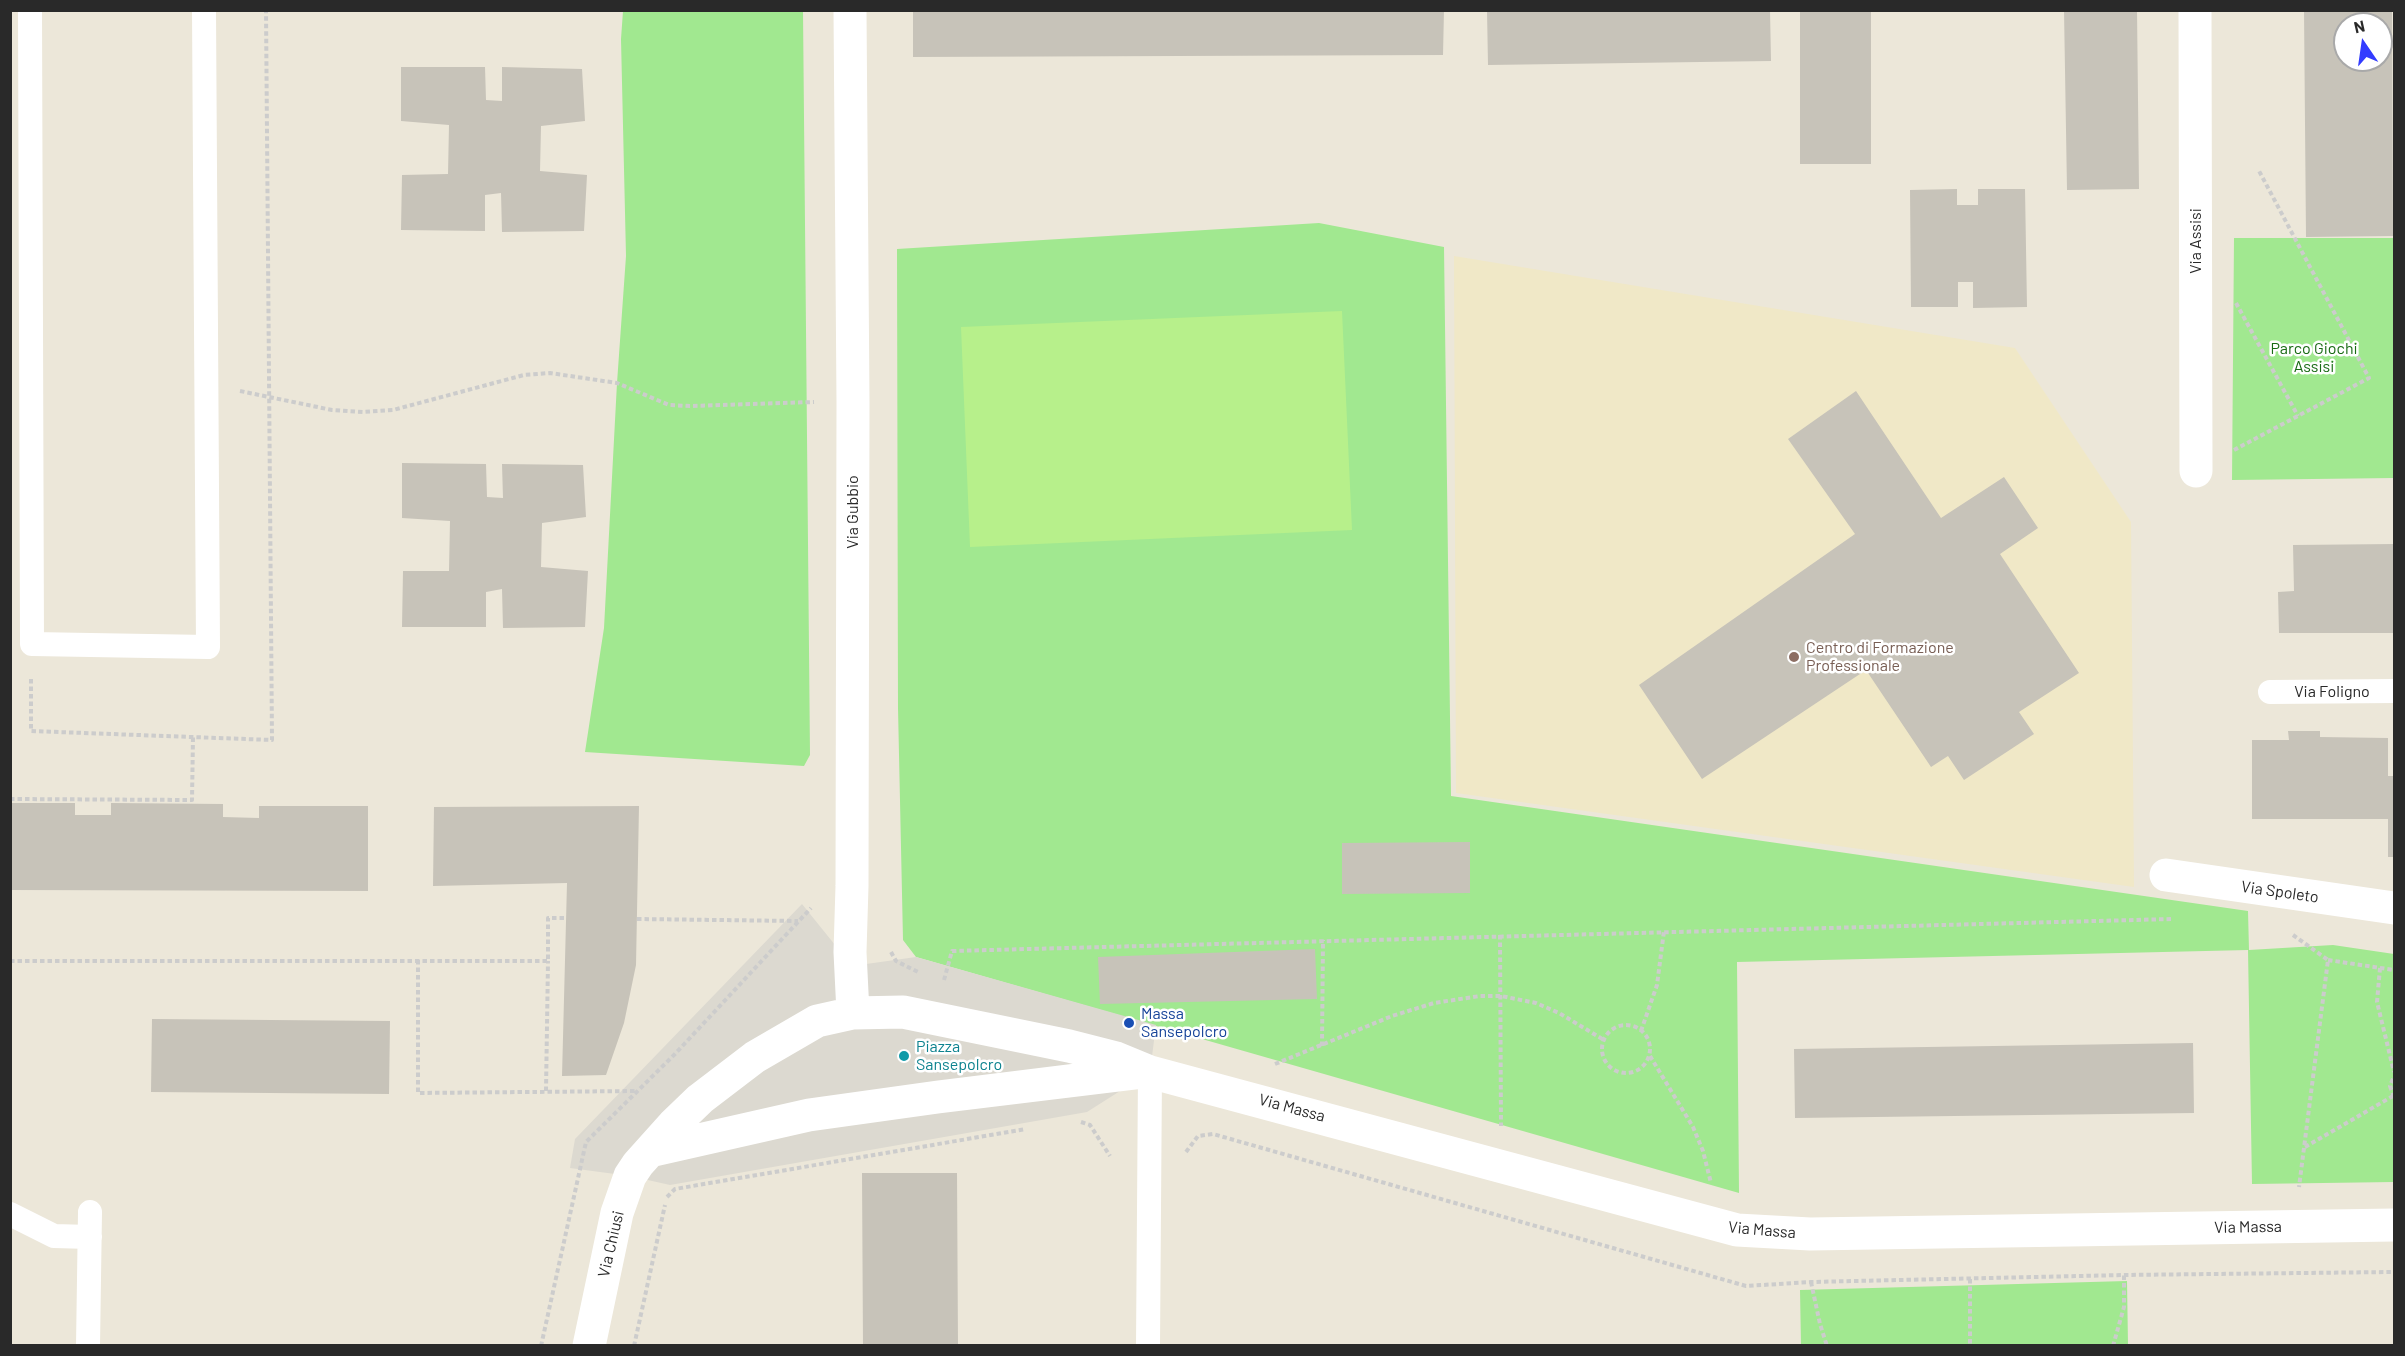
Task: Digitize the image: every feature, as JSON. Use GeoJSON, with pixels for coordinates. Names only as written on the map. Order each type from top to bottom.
{"type":"FeatureCollection","features":[{"type":"Feature","properties":{"kind":"street","name":"Via Gubbio"},"geometry":{"type":"LineString","coordinates":[[850,10],[853,580],[850,952],[853,1013]]}},
{"type":"Feature","properties":{"kind":"street","name":"Via Assisi"},"geometry":{"type":"LineString","coordinates":[[2195,10],[2196,471]]}},
{"type":"Feature","properties":{"kind":"street","name":"Via Spoleto"},"geometry":{"type":"LineString","coordinates":[[2166,875],[2394,908]]}},
{"type":"Feature","properties":{"kind":"street"},"geometry":{"type":"LineString","coordinates":[[650,1151],[700,1099],[755,1057],[817,1021],[853,1013],[903,1012],[955,1021],[1107,1056],[1150,1072]]}},
{"type":"Feature","properties":{"kind":"street"},"geometry":{"type":"LineString","coordinates":[[650,1151],[809,1115],[938,1096],[1150,1072]]}},
{"type":"Feature","properties":{"kind":"street","name":"Via Massa"},"geometry":{"type":"LineString","coordinates":[[1150,1072],[1253,1082],[1737,1230],[1810,1234],[2394,1225]]}},
{"type":"Feature","properties":{"kind":"street","name":"Via Chiusi"},"geometry":{"type":"LineString","coordinates":[[589,1346],[624,1192],[630,1176],[650,1151]]}},
{"type":"Feature","properties":{"kind":"lane"},"geometry":{"type":"LineString","coordinates":[[30,10],[32,644],[208,647],[204,10]]}},
{"type":"Feature","properties":{"kind":"lane","name":"Via Foligno"},"geometry":{"type":"LineString","coordinates":[[2270,692],[2394,692]]}},
{"type":"Feature","properties":{"kind":"lane"},"geometry":{"type":"LineString","coordinates":[[1148,1346],[1150,1072]]}},
{"type":"Feature","properties":{"kind":"lane"},"geometry":{"type":"LineString","coordinates":[[88,1346],[90,1212]]}},
{"type":"Feature","properties":{"kind":"lane"},"geometry":{"type":"LineString","coordinates":[[10,1214],[54,1236],[90,1237]]}},
{"type":"Feature","properties":{"kind":"path"},"geometry":{"type":"LineString","coordinates":[[2196,471],[2369,378],[2258,170]]}},
{"type":"Feature","properties":{"kind":"path"},"geometry":{"type":"LineString","coordinates":[[2236,302],[2298,416]]}},
{"type":"Feature","properties":{"kind":"path"},"geometry":{"type":"LineString","coordinates":[[206,386],[332,410],[363,412],[393,410],[524,375],[550,373],[617,383],[669,405],[814,402]]}},
{"type":"Feature","properties":{"kind":"path"},"geometry":{"type":"LineString","coordinates":[[10,799],[192,800],[193,737]]}},
{"type":"Feature","properties":{"kind":"path"},"geometry":{"type":"LineString","coordinates":[[2273,891],[2268,916],[2328,960],[2394,970]]}},
{"type":"Feature","properties":{"kind":"path"},"geometry":{"type":"LineString","coordinates":[[546,1091],[548,918],[566,918]]}},
{"type":"Feature","properties":{"kind":"path"},"geometry":{"type":"LineString","coordinates":[[944,980],[952,951],[2177,918]]}},
{"type":"Feature","properties":{"kind":"path"},"geometry":{"type":"LineString","coordinates":[[637,919],[799,921]]}},
{"type":"Feature","properties":{"kind":"path"},"geometry":{"type":"LineString","coordinates":[[1641,1030],[1657,985],[1664,931]]}},
{"type":"Feature","properties":{"kind":"path"},"geometry":{"type":"LineString","coordinates":[[1500,935],[1500,1117]]}},
{"type":"Feature","properties":{"kind":"path"},"geometry":{"type":"LineString","coordinates":[[1322,1046],[1323,940]]}},
{"type":"Feature","properties":{"kind":"path"},"geometry":{"type":"LineString","coordinates":[[887,944],[896,961],[923,973]]}},
{"type":"Feature","properties":{"kind":"path"},"geometry":{"type":"LineString","coordinates":[[418,960],[418,1093],[638,1091]]}},
{"type":"Feature","properties":{"kind":"path"},"geometry":{"type":"LineString","coordinates":[[2300,1183],[2328,960]]}},
{"type":"Feature","properties":{"kind":"path"},"geometry":{"type":"LineString","coordinates":[[10,961],[548,961]]}},
{"type":"Feature","properties":{"kind":"path"},"geometry":{"type":"LineString","coordinates":[[2304,1147],[2393,1097],[2390,1086],[2394,1074],[2378,1002],[2380,968]]}},
{"type":"Feature","properties":{"kind":"path"},"geometry":{"type":"LineString","coordinates":[[934,976],[956,983]]}},
{"type":"Feature","properties":{"kind":"path"},"geometry":{"type":"LineString","coordinates":[[1253,1082],[1273,1065],[1392,1016],[1434,1003],[1480,996],[1501,996],[1544,1007],[1604,1040]]}},
{"type":"Feature","properties":{"kind":"path"},"geometry":{"type":"LineString","coordinates":[[1649,1055],[1640,1069],[1633,1072],[1618,1071],[1611,1068],[1603,1055],[1604,1040],[1614,1028],[1630,1025],[1641,1030],[1649,1041],[1649,1055],[1693,1127],[1713,1189]]}},
{"type":"Feature","properties":{"kind":"path"},"geometry":{"type":"LineString","coordinates":[[1077,1121],[1090,1125],[1110,1156]]}},
{"type":"Feature","properties":{"kind":"path"},"geometry":{"type":"LineString","coordinates":[[634,1346],[667,1197],[675,1190],[1033,1128]]}},
{"type":"Feature","properties":{"kind":"path"},"geometry":{"type":"LineString","coordinates":[[2113,1346],[2124,1307],[2124,1275]]}},
{"type":"Feature","properties":{"kind":"path"},"geometry":{"type":"LineString","coordinates":[[1970,1279],[1970,1346]]}},
{"type":"Feature","properties":{"kind":"path"},"geometry":{"type":"LineString","coordinates":[[1811,1282],[1827,1346]]}},
{"type":"Feature","properties":{"kind":"shaded area","name":"Centro di Formazione Professionale"},"geometry":{"type":"Polygon","coordinates":[[[1454,256],[2015,348],[2131,522],[2134,887],[1456,793],[1454,256]]]}},
{"type":"Feature","properties":{"kind":"shaded area","name":"Piazza Sansepolcro"},"geometry":{"type":"Polygon","coordinates":[[[802,904],[852,966],[916,957],[1156,1025],[1150,1072],[1087,1112],[670,1185],[630,1176],[570,1168],[575,1139],[802,904]]]}},
{"type":"Feature","properties":{"kind":"green space"},"geometry":{"type":"Polygon","coordinates":[[[623,11],[803,11],[810,755],[804,766],[585,752],[604,628],[626,256],[621,39],[623,11]]]}},
{"type":"Feature","properties":{"kind":"green space"},"geometry":{"type":"Polygon","coordinates":[[[1319,223],[1444,247],[1451,796],[2248,911],[2249,950],[2333,945],[2394,954],[2394,1182],[2252,1184],[2248,950],[1737,962],[1739,1193],[916,957],[903,940],[898,708],[897,249],[1319,223]]]}},
{"type":"Feature","properties":{"kind":"green space","name":"Parco Giochi Assisi"},"geometry":{"type":"Polygon","coordinates":[[[2234,238],[2394,238],[2394,478],[2232,480],[2234,238]]]}},
{"type":"Feature","properties":{"kind":"green space"},"geometry":{"type":"Polygon","coordinates":[[[1342,311],[1352,530],[970,547],[961,327],[1342,311]]]}},
{"type":"Feature","properties":{"kind":"green space"},"geometry":{"type":"Polygon","coordinates":[[[2127,1281],[2128,1345],[1801,1345],[1800,1290],[2127,1281]]]}},
{"type":"Feature","properties":{"kind":"building"},"geometry":{"type":"Polygon","coordinates":[[[913,10],[1444,10],[1443,55],[913,57],[913,10]]]}},
{"type":"Feature","properties":{"kind":"building"},"geometry":{"type":"Polygon","coordinates":[[[1487,10],[1770,10],[1771,61],[1488,65],[1487,10]]]}},
{"type":"Feature","properties":{"kind":"building"},"geometry":{"type":"Polygon","coordinates":[[[1800,10],[1871,10],[1871,164],[1800,164],[1800,10]]]}},
{"type":"Feature","properties":{"kind":"building"},"geometry":{"type":"Polygon","coordinates":[[[2064,10],[2137,10],[2139,189],[2067,190],[2064,10]]]}},
{"type":"Feature","properties":{"kind":"building"},"geometry":{"type":"Polygon","coordinates":[[[2304,10],[2392,10],[2392,12],[2333,12],[2333,72],[2392,72],[2393,236],[2306,237],[2304,10]]]}},
{"type":"Feature","properties":{"kind":"building"},"geometry":{"type":"Polygon","coordinates":[[[401,67],[485,67],[486,100],[502,101],[502,67],[582,69],[585,121],[541,126],[540,171],[587,175],[584,231],[502,232],[501,193],[485,195],[485,231],[401,230],[402,175],[448,174],[449,125],[401,121],[401,67]]]}},
{"type":"Feature","properties":{"kind":"building"},"geometry":{"type":"Polygon","coordinates":[[[1957,189],[1957,205],[1978,205],[1978,189],[2025,189],[2027,307],[1973,308],[1973,282],[1958,282],[1958,307],[1911,307],[1910,190],[1957,189]]]}},
{"type":"Feature","properties":{"kind":"building"},"geometry":{"type":"Polygon","coordinates":[[[1856,391],[1941,518],[2004,477],[2038,528],[2000,554],[2079,673],[2019,712],[2034,734],[1964,780],[1948,756],[1931,767],[1866,670],[1702,779],[1639,685],[1855,534],[1788,439],[1856,391]]]}},
{"type":"Feature","properties":{"kind":"building"},"geometry":{"type":"Polygon","coordinates":[[[402,463],[486,464],[487,497],[503,498],[502,464],[583,465],[586,517],[542,523],[541,567],[588,571],[585,627],[503,628],[502,589],[486,592],[486,627],[402,627],[403,571],[449,571],[450,521],[402,518],[402,463]]]}},
{"type":"Feature","properties":{"kind":"building"},"geometry":{"type":"Polygon","coordinates":[[[2394,544],[2394,633],[2279,633],[2278,592],[2294,591],[2293,545],[2394,544]]]}},
{"type":"Feature","properties":{"kind":"building"},"geometry":{"type":"Polygon","coordinates":[[[2288,731],[2320,731],[2320,737],[2388,738],[2388,776],[2394,776],[2394,857],[2388,857],[2388,819],[2252,819],[2252,740],[2289,740],[2288,731]]]}},
{"type":"Feature","properties":{"kind":"building"},"geometry":{"type":"Polygon","coordinates":[[[10,803],[75,803],[75,815],[111,815],[111,803],[223,804],[223,817],[259,818],[259,806],[368,806],[368,891],[10,890],[10,803]]]}},
{"type":"Feature","properties":{"kind":"building"},"geometry":{"type":"Polygon","coordinates":[[[639,806],[636,965],[624,1023],[606,1075],[562,1076],[567,883],[433,886],[434,807],[639,806]]]}},
{"type":"Feature","properties":{"kind":"building"},"geometry":{"type":"Polygon","coordinates":[[[1470,842],[1470,893],[1342,894],[1342,843],[1470,842]]]}},
{"type":"Feature","properties":{"kind":"building"},"geometry":{"type":"Polygon","coordinates":[[[1315,949],[1317,999],[1100,1004],[1098,957],[1315,949]]]}},
{"type":"Feature","properties":{"kind":"building"},"geometry":{"type":"Polygon","coordinates":[[[152,1019],[390,1021],[389,1094],[151,1092],[152,1019]]]}},
{"type":"Feature","properties":{"kind":"building"},"geometry":{"type":"Polygon","coordinates":[[[2193,1043],[2194,1113],[1795,1118],[1794,1049],[2193,1043]]]}},
{"type":"Feature","properties":{"kind":"building"},"geometry":{"type":"Polygon","coordinates":[[[862,1173],[957,1173],[958,1346],[863,1346],[862,1173]]]}},
{"type":"Feature","properties":{"kind":"place","name":"Centro di Formazione Professionale"},"geometry":{"type":"Point","coordinates":[1794,657]}},
{"type":"Feature","properties":{"kind":"place","name":"Massa Sansepolcro"},"geometry":{"type":"Point","coordinates":[1129,1023]}},
{"type":"Feature","properties":{"kind":"place","name":"Piazza Sansepolcro"},"geometry":{"type":"Point","coordinates":[904,1056]}}]}
